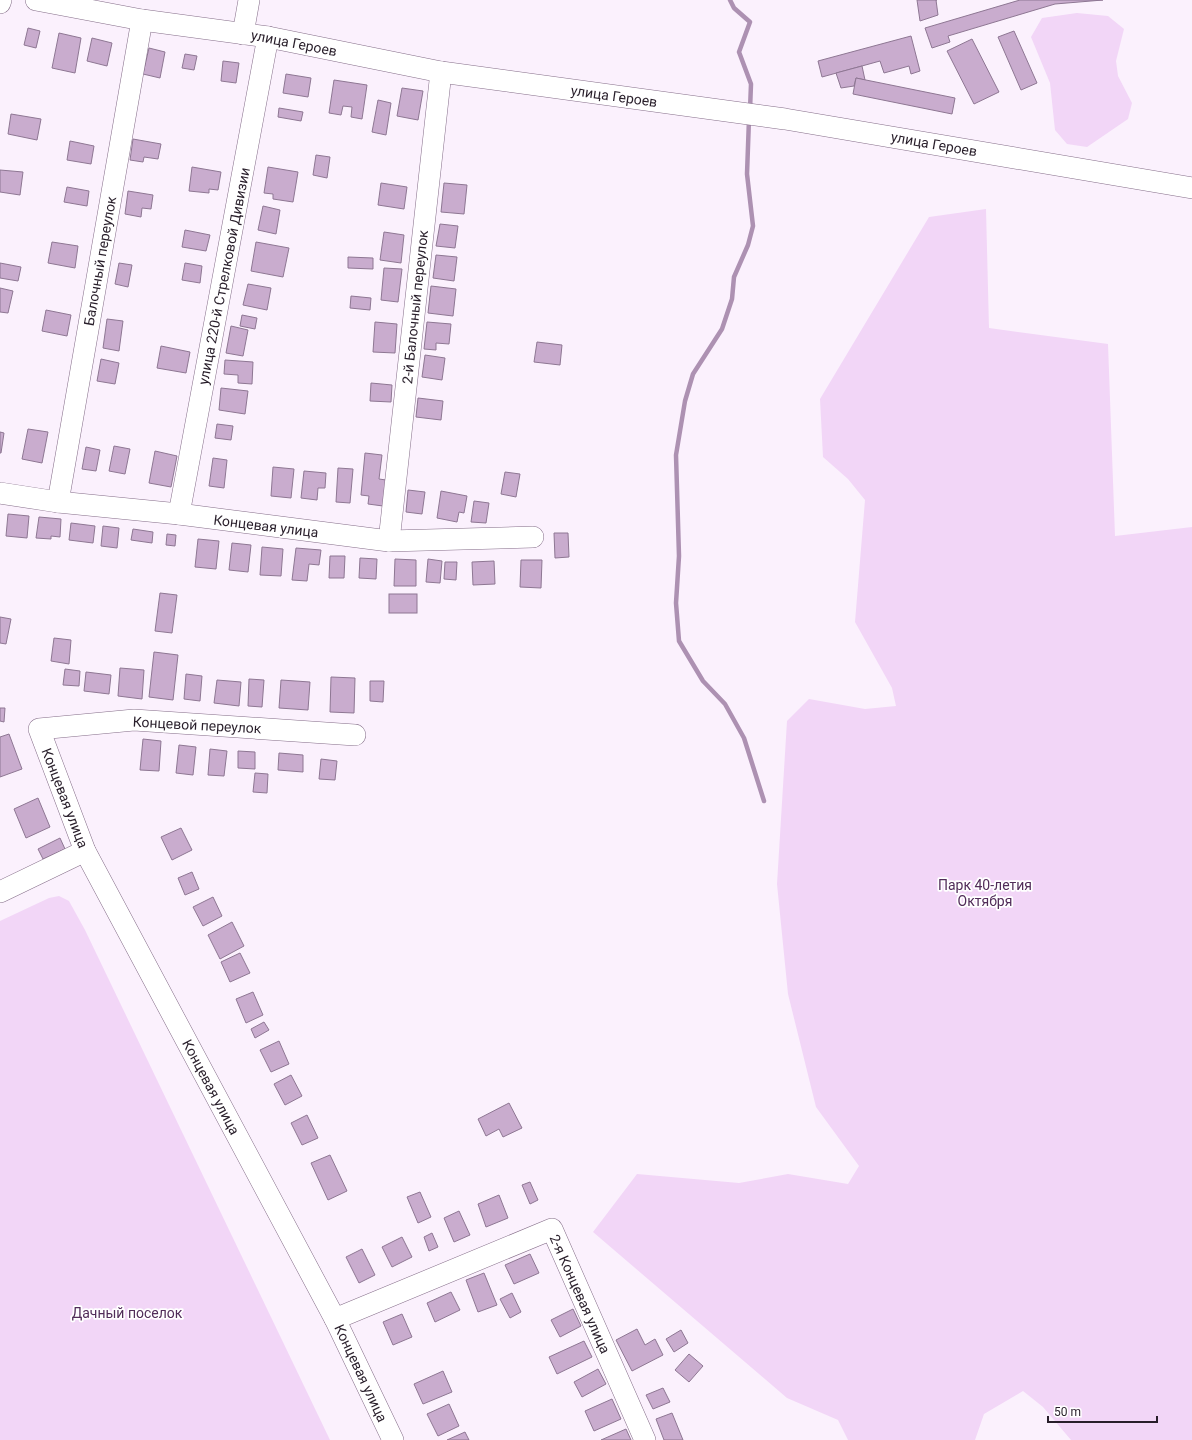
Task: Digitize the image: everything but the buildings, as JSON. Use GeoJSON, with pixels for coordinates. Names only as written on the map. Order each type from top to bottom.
{"type":"FeatureCollection","features":[{"type":"Feature","properties":{"kind":"street","name":"улица Героев"},"geometry":{"type":"LineString","coordinates":[[36,0],[142,20],[268,37],[441,72],[785,120],[1192,188]]}},
{"type":"Feature","properties":{"kind":"street"},"geometry":{"type":"LineString","coordinates":[[243,34],[249,0]]}},
{"type":"Feature","properties":{"kind":"street","name":"Балочный переулок"},"geometry":{"type":"LineString","coordinates":[[58,502],[142,20]]}},
{"type":"Feature","properties":{"kind":"street","name":"улица 220-й Стрелковой Дивизии"},"geometry":{"type":"LineString","coordinates":[[179,514],[268,37]]}},
{"type":"Feature","properties":{"kind":"street","name":"2-й Балочный переулок"},"geometry":{"type":"LineString","coordinates":[[389,541],[441,72]]}},
{"type":"Feature","properties":{"kind":"street","name":"Концевая улица"},"geometry":{"type":"LineString","coordinates":[[0,493],[58,502],[179,514],[389,541],[533,537]]}},
{"type":"Feature","properties":{"kind":"street","name":"Концевой переулок"},"geometry":{"type":"LineString","coordinates":[[39,729],[134,720],[355,735]]}},
{"type":"Feature","properties":{"kind":"street","name":"Концевая улица"},"geometry":{"type":"LineString","coordinates":[[39,729],[85,851],[336,1320],[393,1440]]}},
{"type":"Feature","properties":{"kind":"street"},"geometry":{"type":"LineString","coordinates":[[0,892],[85,851]]}},
{"type":"Feature","properties":{"kind":"street","name":"2-я Концевая улица"},"geometry":{"type":"LineString","coordinates":[[336,1320],[552,1229],[645,1440]]}},
{"type":"Feature","properties":{"kind":"green space"},"geometry":{"type":"Polygon","coordinates":[[[1077,13],[1108,16],[1124,29],[1116,61],[1118,76],[1132,103],[1128,119],[1087,147],[1067,144],[1055,130],[1050,83],[1031,37],[1042,18],[1077,13]]]}},
{"type":"Feature","properties":{"kind":"green space","name":"Парк 40-летия Октября"},"geometry":{"type":"Polygon","coordinates":[[[986,209],[989,328],[1108,344],[1115,536],[1192,527],[1192,1440],[1071,1440],[1043,1407],[1023,1391],[984,1414],[975,1440],[848,1440],[838,1420],[787,1398],[593,1232],[637,1174],[739,1183],[788,1174],[848,1184],[859,1166],[816,1107],[788,994],[777,884],[787,721],[809,699],[865,709],[896,706],[892,688],[855,622],[865,500],[848,479],[823,457],[820,399],[929,217],[986,209]]]}},
{"type":"Feature","properties":{"kind":"green space","name":"Дачный поселок"},"geometry":{"type":"Polygon","coordinates":[[[59,896],[69,901],[85,930],[330,1440],[0,1440],[0,921],[49,898],[59,896]]]}},
{"type":"Feature","properties":{"kind":"waterway"},"geometry":{"type":"LineString","coordinates":[[730,0],[734,8],[750,22],[739,52],[751,84],[750,110]]}},
{"type":"Feature","properties":{"kind":"waterway"},"geometry":{"type":"LineString","coordinates":[[749,119],[747,174],[753,226],[748,245],[734,277],[732,299],[722,329],[693,374],[685,401],[676,455],[679,556],[676,603],[679,641],[703,681],[725,704],[744,738],[764,801]]}}]}
